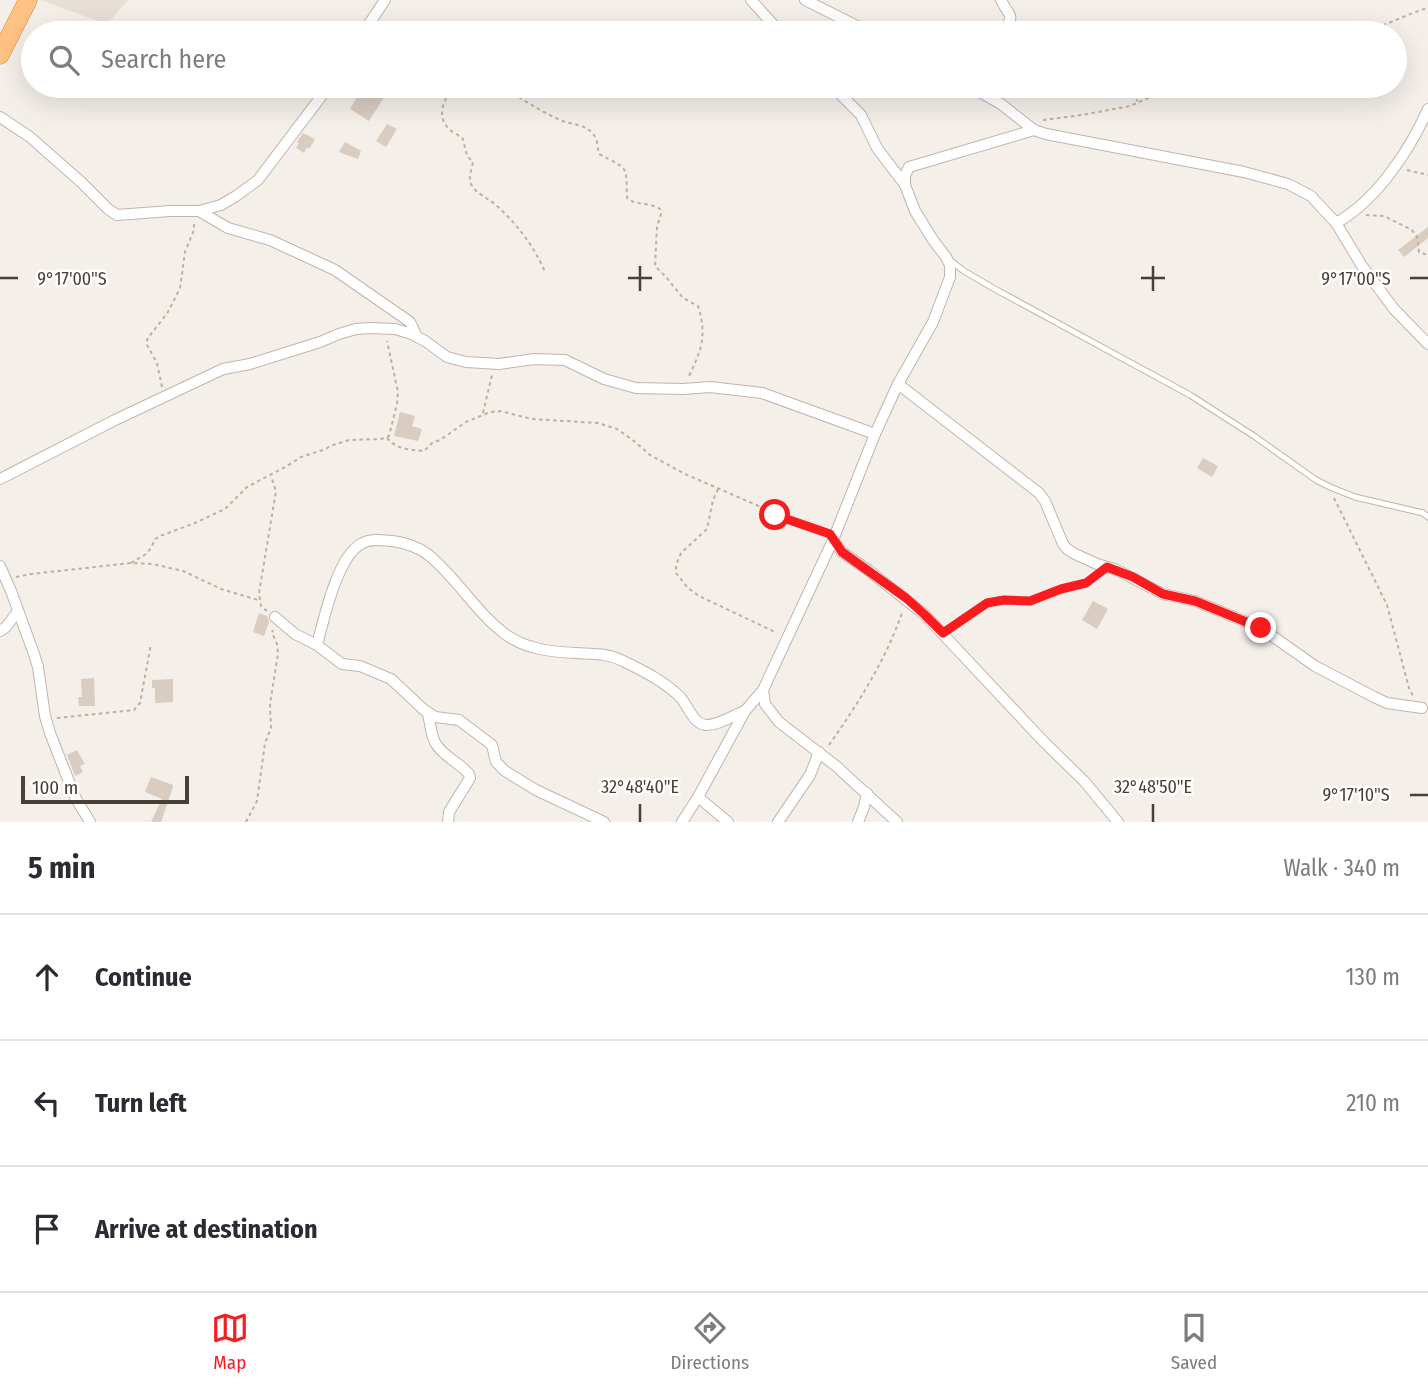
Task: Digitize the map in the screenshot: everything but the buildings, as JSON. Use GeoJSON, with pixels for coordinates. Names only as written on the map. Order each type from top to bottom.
{"type":"FeatureCollection","features":[{"type":"Feature","properties":{"kind":"highway"},"geometry":{"type":"LineString","coordinates":[[0,55],[28,0]]}},
{"type":"Feature","properties":{"kind":"street"},"geometry":{"type":"LineString","coordinates":[[371,21],[385,0]]}},
{"type":"Feature","properties":{"kind":"street"},"geometry":{"type":"LineString","coordinates":[[751,0],[770,21]]}},
{"type":"Feature","properties":{"kind":"street"},"geometry":{"type":"LineString","coordinates":[[805,0],[847,21]]}},
{"type":"Feature","properties":{"kind":"street"},"geometry":{"type":"LineString","coordinates":[[1001,0],[1011,16],[1010,21]]}},
{"type":"Feature","properties":{"kind":"street"},"geometry":{"type":"LineString","coordinates":[[0,117],[30,137],[113,213],[123,215],[195,211],[221,205],[258,180],[320,98]]}},
{"type":"Feature","properties":{"kind":"street"},"geometry":{"type":"LineString","coordinates":[[682,822],[745,711],[763,690],[833,540],[875,433],[898,384],[933,322],[950,278],[950,265],[915,211],[905,186],[877,148],[861,115],[844,98]]}},
{"type":"Feature","properties":{"kind":"street"},"geometry":{"type":"LineString","coordinates":[[990,98],[1034,130],[1046,134],[1244,172],[1288,184],[1311,196],[1336,223],[1362,266],[1394,309],[1428,344]]}},
{"type":"Feature","properties":{"kind":"street"},"geometry":{"type":"LineString","coordinates":[[1336,223],[1357,208],[1406,153],[1428,109]]}},
{"type":"Feature","properties":{"kind":"street"},"geometry":{"type":"LineString","coordinates":[[905,186],[905,175],[909,167],[1034,130]]}},
{"type":"Feature","properties":{"kind":"street"},"geometry":{"type":"LineString","coordinates":[[195,211],[228,228],[270,240],[335,270],[410,322],[418,337]]}},
{"type":"Feature","properties":{"kind":"street"},"geometry":{"type":"LineString","coordinates":[[0,480],[115,420],[223,369],[250,364],[356,329],[395,329],[418,337],[447,356],[466,362],[499,364],[534,359],[565,360],[623,385],[651,389],[709,387],[762,393],[875,433]]}},
{"type":"Feature","properties":{"kind":"street"},"geometry":{"type":"LineString","coordinates":[[898,384],[1039,493],[1067,549],[1133,577],[1163,594],[1195,601],[1261,628],[1315,666],[1387,703],[1422,708]]}},
{"type":"Feature","properties":{"kind":"street"},"geometry":{"type":"LineString","coordinates":[[317,645],[332,588],[354,548],[371,540],[406,543],[431,557],[478,609],[518,643],[534,648],[611,656],[622,660],[672,690],[696,721],[702,724],[718,723],[745,711]]}},
{"type":"Feature","properties":{"kind":"street"},"geometry":{"type":"LineString","coordinates":[[833,540],[842,552],[924,614],[1044,742],[1084,780],[1118,822]]}},
{"type":"Feature","properties":{"kind":"street"},"geometry":{"type":"LineString","coordinates":[[0,566],[38,667],[45,716],[75,797],[90,822]]}},
{"type":"Feature","properties":{"kind":"street"},"geometry":{"type":"LineString","coordinates":[[0,631],[12,621],[18,611]]}},
{"type":"Feature","properties":{"kind":"street"},"geometry":{"type":"LineString","coordinates":[[275,617],[295,634],[317,645],[342,664],[360,666],[391,679],[427,712],[439,718],[459,719],[492,745],[496,762],[505,771],[536,790],[604,822]]}},
{"type":"Feature","properties":{"kind":"street"},"geometry":{"type":"LineString","coordinates":[[763,690],[765,704],[779,722],[821,753],[897,822]]}},
{"type":"Feature","properties":{"kind":"street"},"geometry":{"type":"LineString","coordinates":[[427,712],[432,725],[433,741],[469,774],[470,778],[449,812],[448,822]]}},
{"type":"Feature","properties":{"kind":"street"},"geometry":{"type":"LineString","coordinates":[[778,822],[810,775],[821,753]]}},
{"type":"Feature","properties":{"kind":"street"},"geometry":{"type":"LineString","coordinates":[[858,822],[867,793]]}},
{"type":"Feature","properties":{"kind":"street"},"geometry":{"type":"LineString","coordinates":[[698,797],[728,822]]}},
{"type":"Feature","properties":{"kind":"lane"},"geometry":{"type":"LineString","coordinates":[[946,257],[993,288],[1190,395],[1316,480],[1355,497],[1423,513],[1428,517]]}},
{"type":"Feature","properties":{"kind":"path"},"geometry":{"type":"LineString","coordinates":[[1394,21],[1428,8]]}},
{"type":"Feature","properties":{"kind":"path"},"geometry":{"type":"LineString","coordinates":[[446,98],[442,106],[443,120],[448,128],[463,139],[467,156],[473,162],[470,180],[472,184],[524,234],[545,272]]}},
{"type":"Feature","properties":{"kind":"path"},"geometry":{"type":"LineString","coordinates":[[521,98],[556,118],[584,125],[597,139],[599,154],[624,168],[627,175],[626,198],[660,209],[656,227],[655,266],[683,298],[698,306],[703,322],[703,342],[682,389]]}},
{"type":"Feature","properties":{"kind":"path"},"geometry":{"type":"LineString","coordinates":[[1134,98],[1139,102]]}},
{"type":"Feature","properties":{"kind":"path"},"geometry":{"type":"LineString","coordinates":[[1024,122],[1130,106],[1148,98]]}},
{"type":"Feature","properties":{"kind":"path"},"geometry":{"type":"LineString","coordinates":[[1392,170],[1409,170],[1428,175]]}},
{"type":"Feature","properties":{"kind":"path"},"geometry":{"type":"LineString","coordinates":[[1357,208],[1365,215],[1384,216],[1412,230],[1417,237],[1419,252],[1428,255]]}},
{"type":"Feature","properties":{"kind":"path"},"geometry":{"type":"LineString","coordinates":[[165,396],[157,363],[146,343],[180,288],[185,252],[194,230],[195,211]]}},
{"type":"Feature","properties":{"kind":"path"},"geometry":{"type":"LineString","coordinates":[[385,329],[398,392],[392,427],[387,438]]}},
{"type":"Feature","properties":{"kind":"path"},"geometry":{"type":"LineString","coordinates":[[482,414],[492,375],[499,364]]}},
{"type":"Feature","properties":{"kind":"path"},"geometry":{"type":"LineString","coordinates":[[387,438],[399,447],[424,451],[466,422],[482,414],[500,411],[532,419],[576,420],[607,425],[661,462],[783,519],[830,534],[833,540]]}},
{"type":"Feature","properties":{"kind":"path"},"geometry":{"type":"LineString","coordinates":[[131,564],[152,548],[155,539],[225,509],[247,487],[300,457],[349,440],[387,438]]}},
{"type":"Feature","properties":{"kind":"path"},"geometry":{"type":"LineString","coordinates":[[246,822],[257,801],[264,751],[271,728],[270,704],[278,654],[272,633],[274,614],[264,610],[259,600],[276,491],[270,475]]}},
{"type":"Feature","properties":{"kind":"path"},"geometry":{"type":"LineString","coordinates":[[1330,487],[1387,605],[1409,688],[1422,708]]}},
{"type":"Feature","properties":{"kind":"path"},"geometry":{"type":"LineString","coordinates":[[718,489],[713,500],[710,523],[707,529],[681,552],[676,573],[688,588],[699,596],[788,638]]}},
{"type":"Feature","properties":{"kind":"path"},"geometry":{"type":"LineString","coordinates":[[9,585],[18,575],[153,564],[183,570],[221,589],[259,600]]}},
{"type":"Feature","properties":{"kind":"path"},"geometry":{"type":"LineString","coordinates":[[943,633],[987,603],[1004,600],[1030,601],[1086,583],[1107,567]]}},
{"type":"Feature","properties":{"kind":"path"},"geometry":{"type":"LineString","coordinates":[[821,753],[860,701],[894,635],[906,598]]}},
{"type":"Feature","properties":{"kind":"path"},"geometry":{"type":"LineString","coordinates":[[45,716],[57,718],[134,710],[140,703],[151,644]]}},
{"type":"Feature","properties":{"kind":"shaded area"},"geometry":{"type":"Polygon","coordinates":[[[40,0],[128,0],[110,21],[99,21],[40,0]]]}},
{"type":"Feature","properties":{"kind":"route"},"geometry":{"type":"LineString","coordinates":[[775,515],[830,534],[842,552],[906,598],[943,633],[987,603],[1004,600],[1030,601],[1086,583],[1107,567],[1133,577],[1163,594],[1195,601],[1261,628]]}}]}
